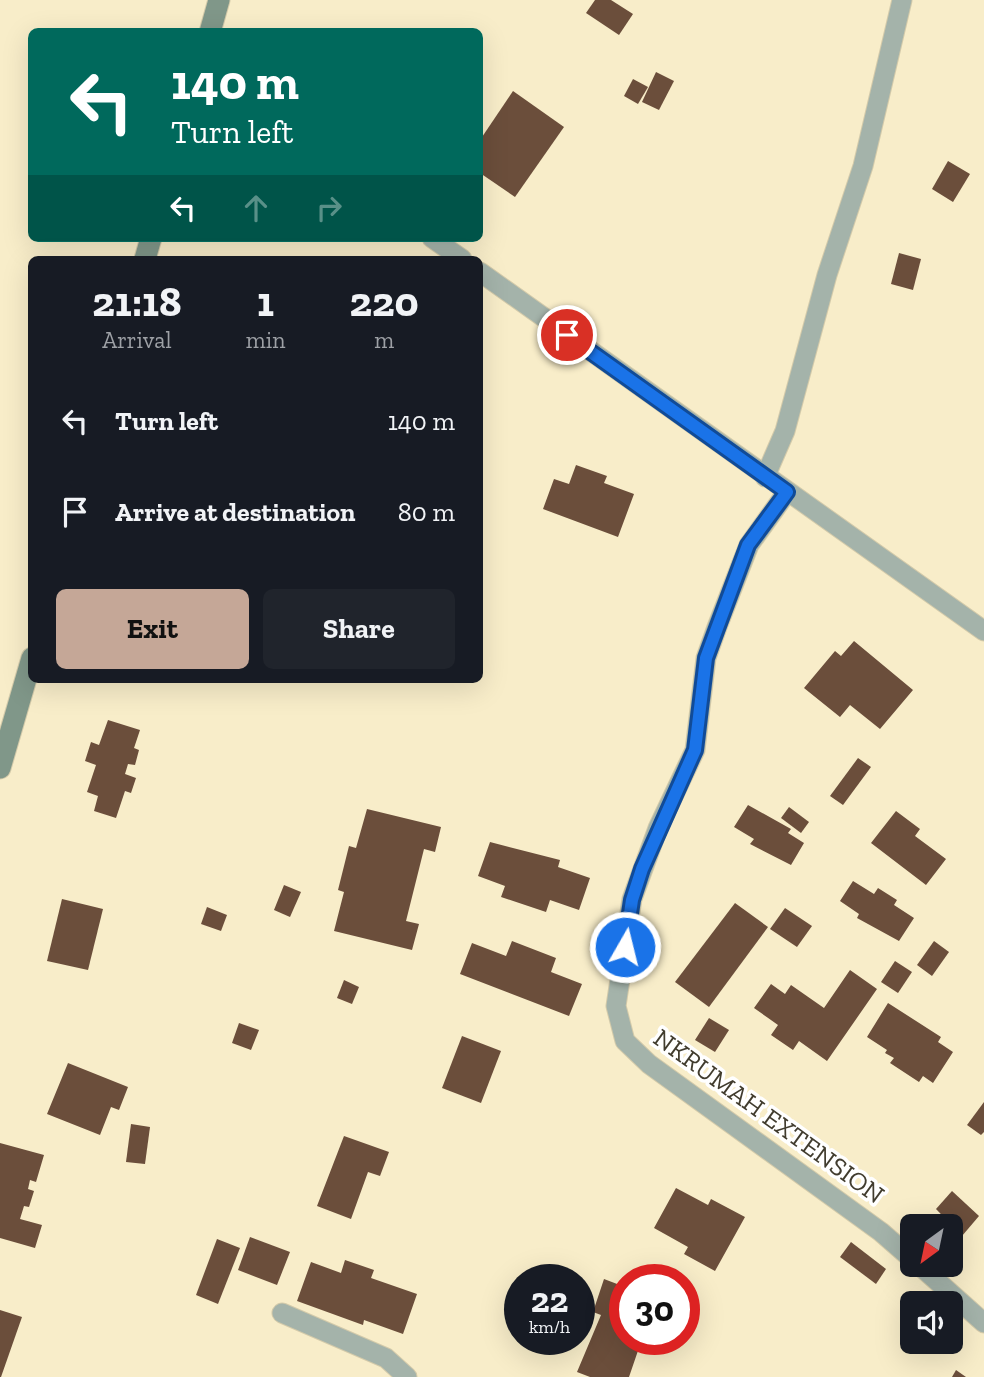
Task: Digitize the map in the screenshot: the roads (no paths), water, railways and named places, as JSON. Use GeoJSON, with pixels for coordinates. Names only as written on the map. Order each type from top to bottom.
{"type":"FeatureCollection","features":[{"type":"Feature","properties":{"kind":"street"},"geometry":{"type":"LineString","coordinates":[[212,28],[219,0]]}},
{"type":"Feature","properties":{"kind":"street"},"geometry":{"type":"LineString","coordinates":[[765,477],[785,431],[827,275],[863,166],[902,0]]}},
{"type":"Feature","properties":{"kind":"street"},"geometry":{"type":"LineString","coordinates":[[438,242],[458,256]]}},
{"type":"Feature","properties":{"kind":"street"},"geometry":{"type":"LineString","coordinates":[[483,274],[765,477],[981,624]]}},
{"type":"Feature","properties":{"kind":"street","name":"NKRUMAH EXTENSION"},"geometry":{"type":"LineString","coordinates":[[787,492],[748,545],[706,658],[695,750],[658,828],[632,900],[616,1006],[625,1041],[649,1064],[870,1224],[900,1249]]}},
{"type":"Feature","properties":{"kind":"street"},"geometry":{"type":"LineString","coordinates":[[0,768],[28,672]]}},
{"type":"Feature","properties":{"kind":"street"},"geometry":{"type":"LineString","coordinates":[[934,1278],[984,1323]]}},
{"type":"Feature","properties":{"kind":"street"},"geometry":{"type":"LineString","coordinates":[[282,1312],[386,1358],[407,1377]]}}]}
